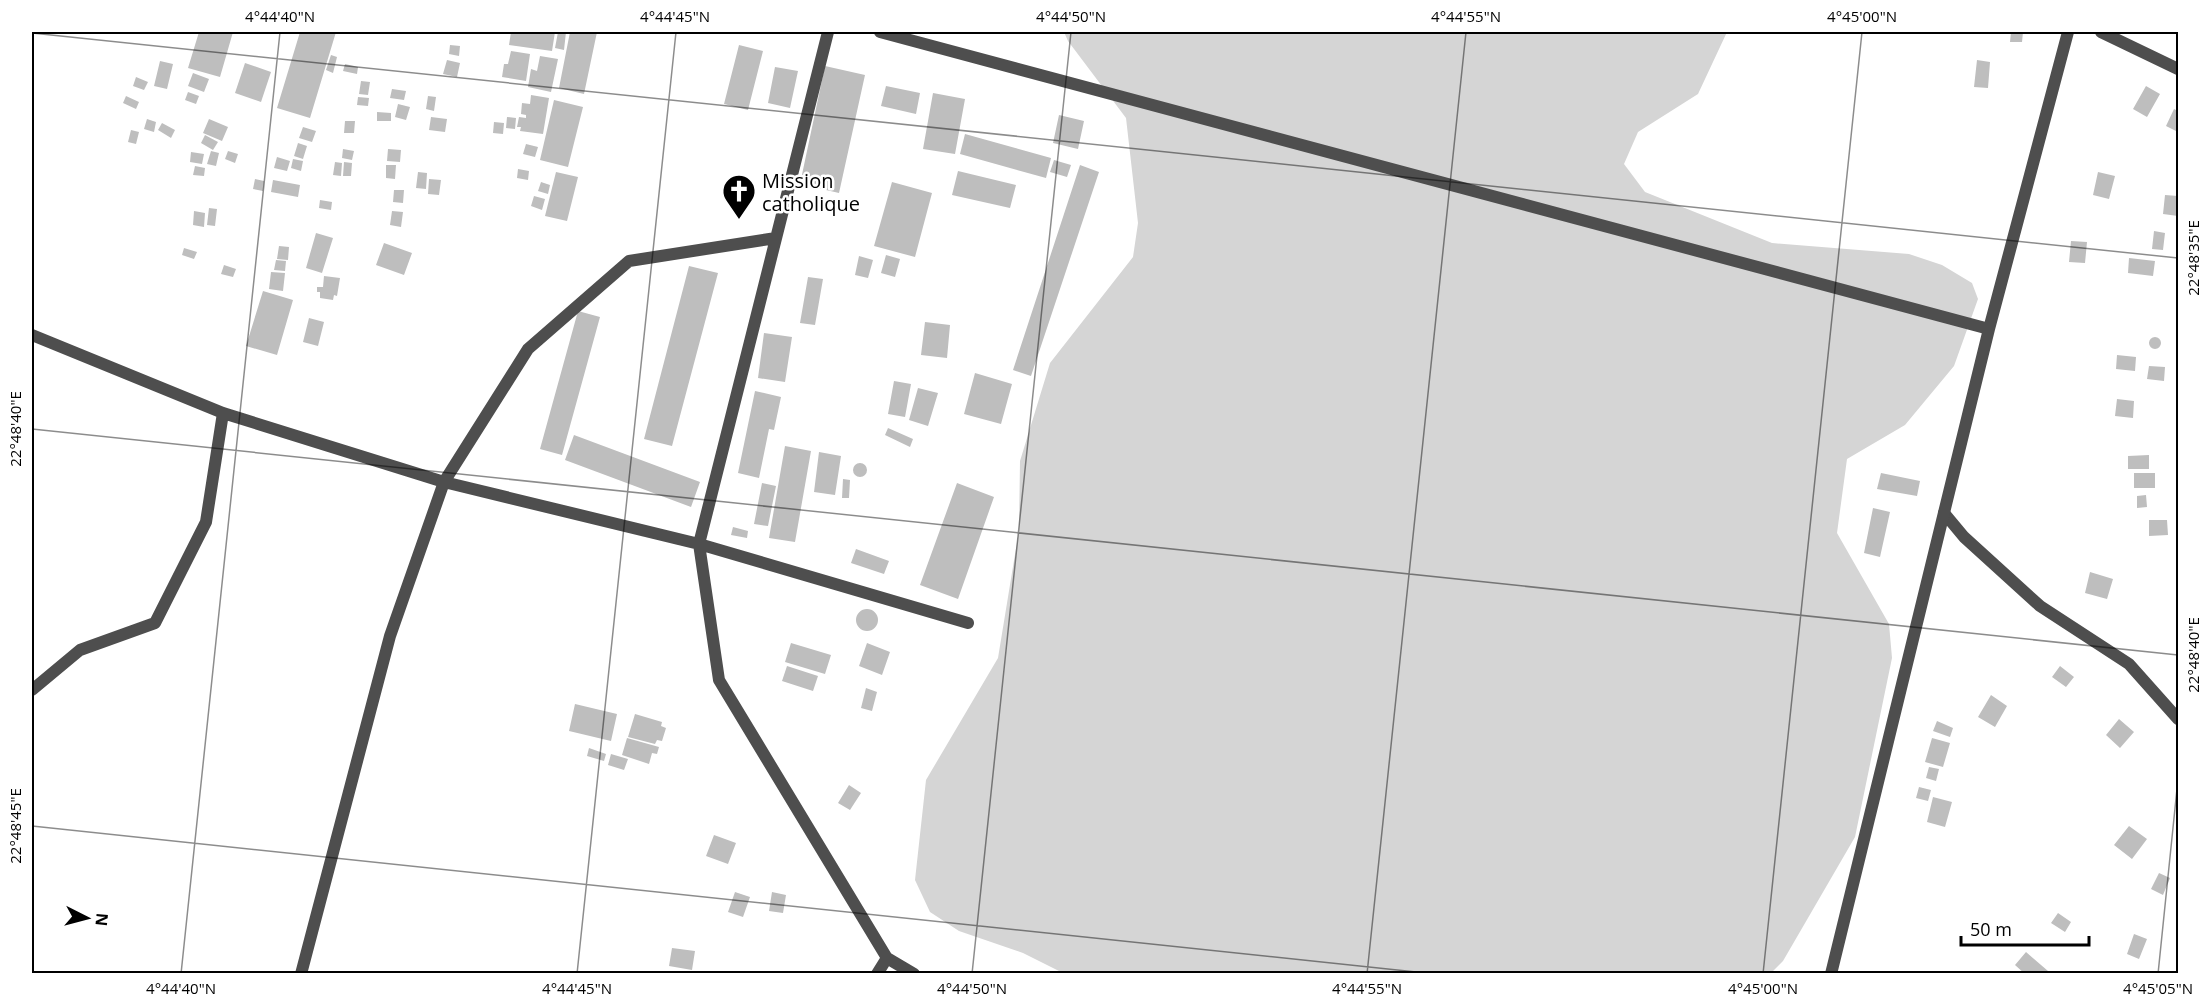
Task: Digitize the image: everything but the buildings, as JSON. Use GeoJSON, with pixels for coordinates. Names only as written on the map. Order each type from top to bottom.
{"type":"FeatureCollection","features":[{"type":"Feature","properties":{"kind":"street"},"geometry":{"type":"LineString","coordinates":[[828,32],[699,544],[719,680],[887,958],[914,974]]}},
{"type":"Feature","properties":{"kind":"street"},"geometry":{"type":"LineString","coordinates":[[880,32],[1989,329]]}},
{"type":"Feature","properties":{"kind":"street"},"geometry":{"type":"LineString","coordinates":[[1831,974],[1989,329],[2068,32]]}},
{"type":"Feature","properties":{"kind":"street"},"geometry":{"type":"LineString","coordinates":[[2101,32],[2178,69]]}},
{"type":"Feature","properties":{"kind":"street"},"geometry":{"type":"LineString","coordinates":[[301,974],[390,636],[444,482],[528,349],[629,261],[776,238]]}},
{"type":"Feature","properties":{"kind":"street"},"geometry":{"type":"LineString","coordinates":[[32,334],[223,413],[444,482],[699,544],[968,623]]}},
{"type":"Feature","properties":{"kind":"street"},"geometry":{"type":"LineString","coordinates":[[32,690],[80,650],[155,622],[206,522],[223,413]]}},
{"type":"Feature","properties":{"kind":"street"},"geometry":{"type":"LineString","coordinates":[[1944,513],[1964,537],[2040,606],[2129,664],[2178,719]]}},
{"type":"Feature","properties":{"kind":"street"},"geometry":{"type":"LineString","coordinates":[[877,974],[887,958]]}},
{"type":"Feature","properties":{"kind":"shaded area"},"geometry":{"type":"Polygon","coordinates":[[[1064,32],[1727,32],[1698,94],[1638,132],[1624,164],[1645,192],[1772,243],[1909,254],[1942,265],[1972,283],[1978,299],[1954,366],[1905,425],[1847,459],[1837,533],[1889,624],[1892,658],[1855,837],[1783,961],[1771,973],[1063,973],[1023,953],[959,931],[930,912],[915,880],[926,780],[998,658],[1019,530],[1020,461],[1050,363],[1133,257],[1138,223],[1126,118],[1068,41],[1064,32]]]}},
{"type":"Feature","properties":{"kind":"place","name":"Mission catholique"},"geometry":{"type":"Point","coordinates":[739,220]}}]}
